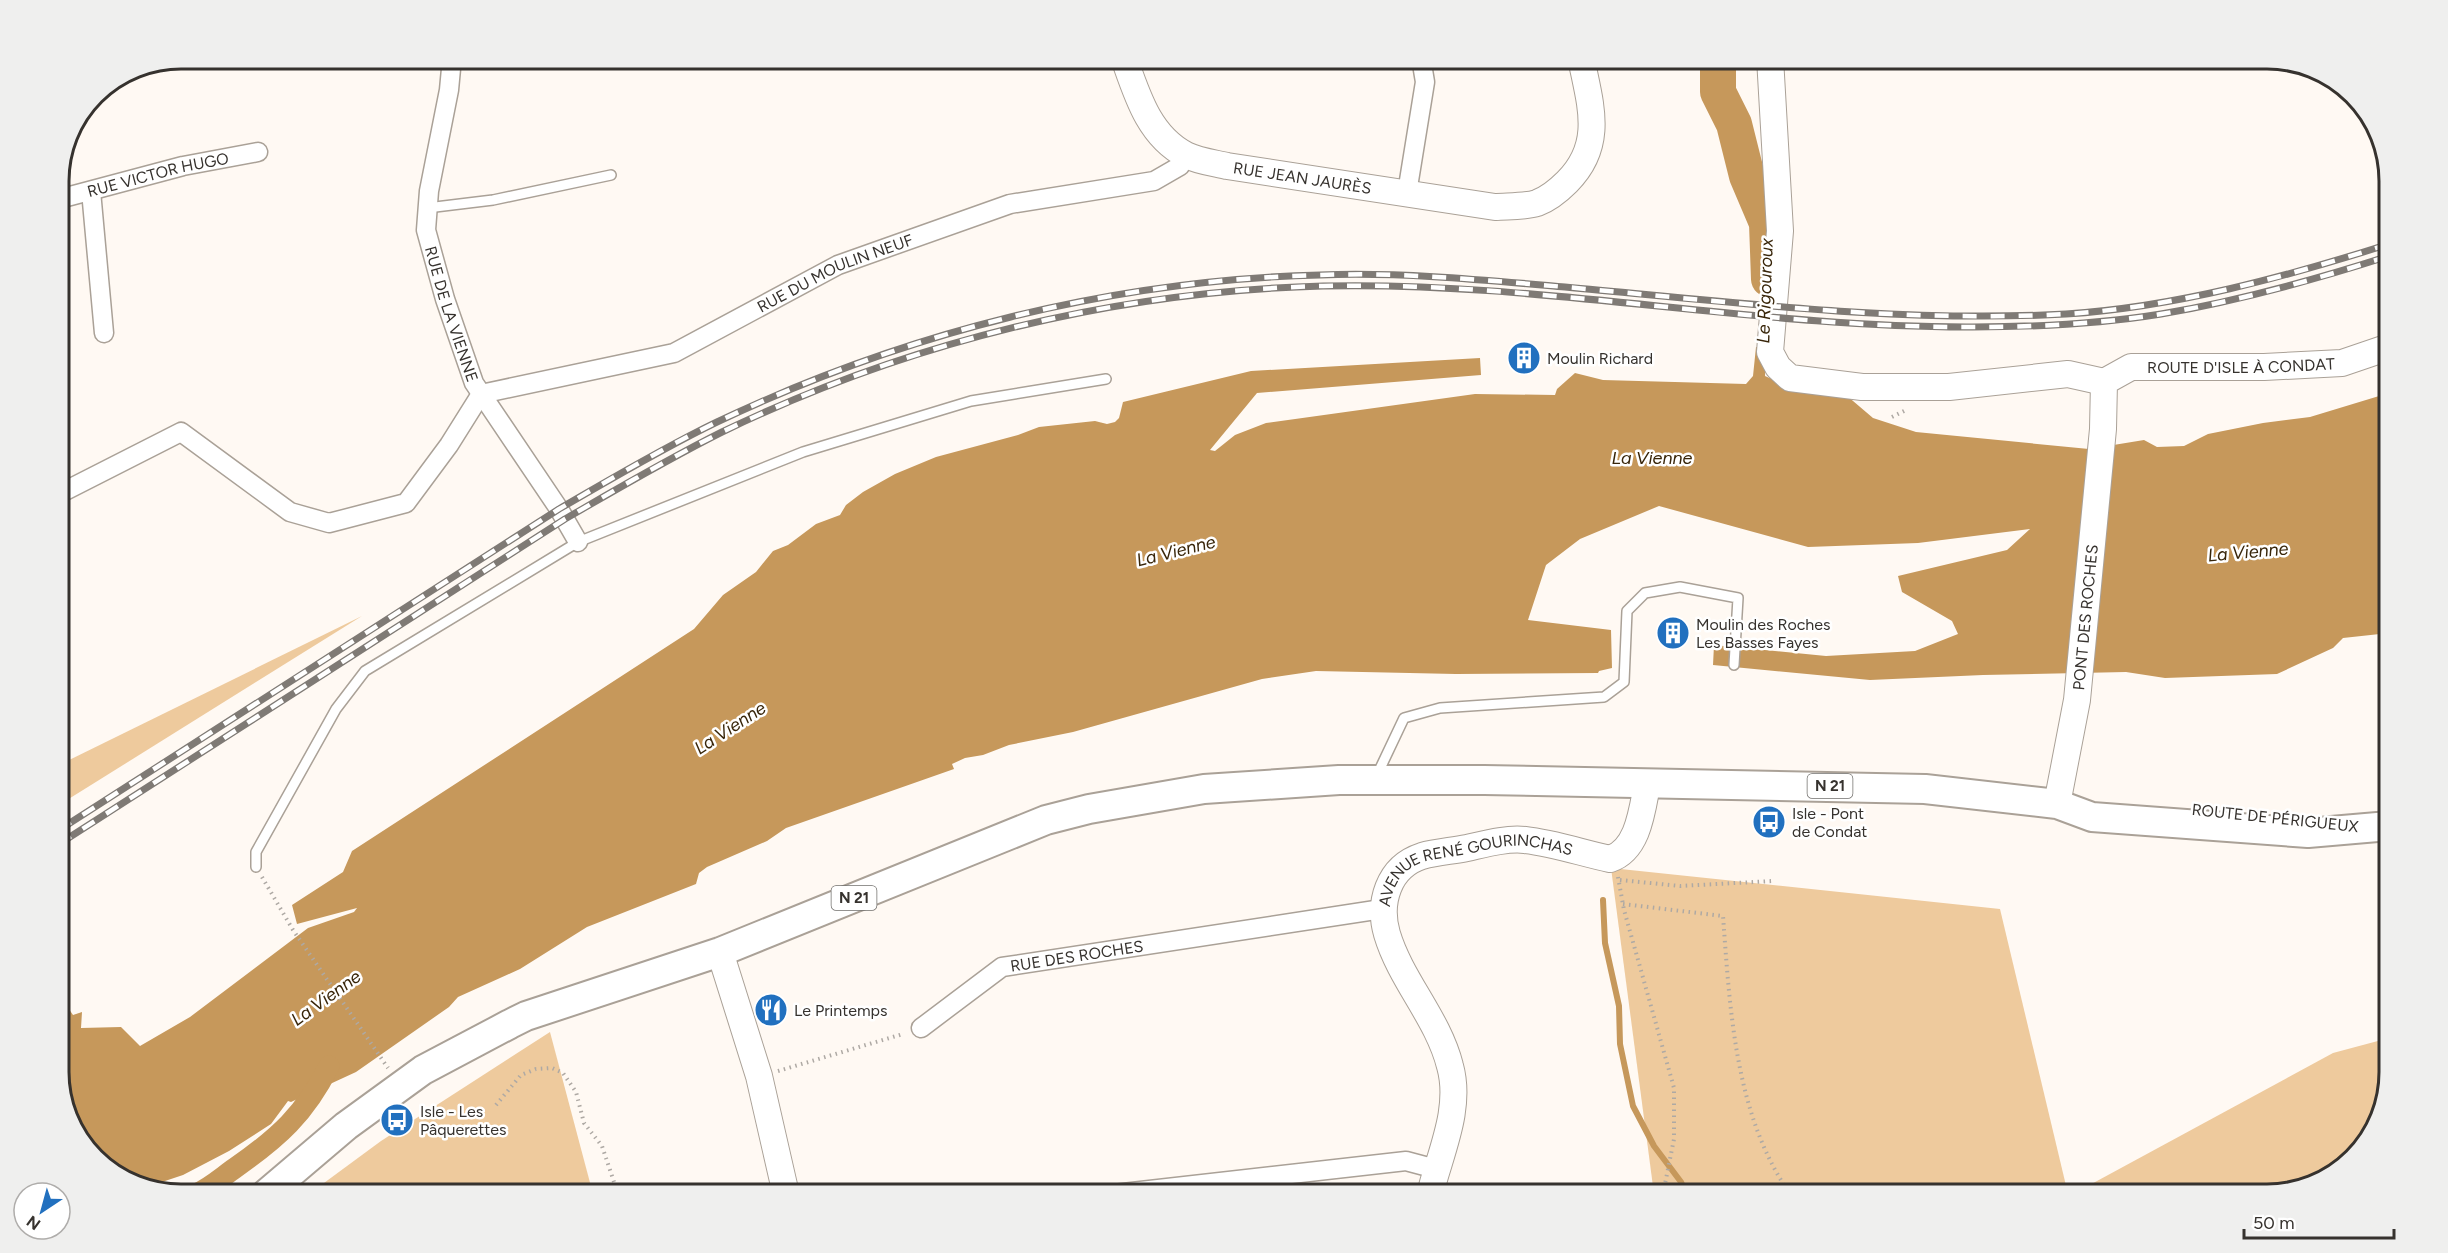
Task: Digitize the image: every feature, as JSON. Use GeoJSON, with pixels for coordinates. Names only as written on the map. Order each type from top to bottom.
{"type":"FeatureCollection","features":[{"type":"Feature","properties":{"kind":"main road","name":"N 21"},"geometry":{"type":"LineString","coordinates":[[278,1184],[346,1126],[423,1070],[526,1016],[720,952],[1029,826],[1089,808],[1204,789],[1339,780],[1925,789],[2057,804]]}},
{"type":"Feature","properties":{"kind":"main road","name":"ROUTE DE PÉRIGUEUX"},"geometry":{"type":"LineString","coordinates":[[2057,804],[2092,817],[2308,833],[2378,826]]}},
{"type":"Feature","properties":{"kind":"street","name":"RUE DE LA VIENNE"},"geometry":{"type":"LineString","coordinates":[[451,69],[426,230],[445,299],[474,383],[578,542]]}},
{"type":"Feature","properties":{"kind":"street","name":"RUE JEAN JAURÈS"},"geometry":{"type":"LineString","coordinates":[[1128,69],[1143,111],[1162,137],[1186,155],[1227,166],[1495,207],[1537,203],[1559,190],[1576,174],[1589,151],[1593,124],[1583,69]]}},
{"type":"Feature","properties":{"kind":"street"},"geometry":{"type":"LineString","coordinates":[[1407,193],[1425,82],[1423,69]]}},
{"type":"Feature","properties":{"kind":"street"},"geometry":{"type":"LineString","coordinates":[[1771,69],[1780,231],[1770,352],[1778,367],[1790,378],[1863,387],[1949,387],[2068,374],[2104,382]]}},
{"type":"Feature","properties":{"kind":"street","name":"RUE VICTOR HUGO"},"geometry":{"type":"LineString","coordinates":[[69,197],[183,166],[258,152]]}},
{"type":"Feature","properties":{"kind":"street","name":"RUE DU MOULIN NEUF"},"geometry":{"type":"LineString","coordinates":[[481,394],[674,353],[838,265],[1010,204],[1154,181],[1180,166],[1186,155]]}},
{"type":"Feature","properties":{"kind":"street"},"geometry":{"type":"LineString","coordinates":[[91,192],[104,333]]}},
{"type":"Feature","properties":{"kind":"street","name":"ROUTE D'ISLE À CONDAT"},"geometry":{"type":"LineString","coordinates":[[2104,382],[2131,367],[2264,367],[2342,363],[2379,350]]}},
{"type":"Feature","properties":{"kind":"street","name":"PONT DES ROCHES"},"geometry":{"type":"LineString","coordinates":[[2057,804],[2077,700],[2103,429],[2104,382]]}},
{"type":"Feature","properties":{"kind":"street"},"geometry":{"type":"LineString","coordinates":[[69,489],[181,432],[290,512],[329,523],[406,503],[449,445],[481,394]]}},
{"type":"Feature","properties":{"kind":"street","name":"AVENUE RENÉ GOURINCHAS"},"geometry":{"type":"LineString","coordinates":[[1432,1184],[1450,1123],[1453,1095],[1451,1067],[1440,1038],[1395,956],[1387,934],[1382,909],[1393,878],[1406,864],[1421,857],[1505,841],[1524,840],[1615,870],[1619,856],[1630,844],[1647,785]]}},
{"type":"Feature","properties":{"kind":"street","name":"RUE DES ROCHES"},"geometry":{"type":"LineString","coordinates":[[921,1028],[1002,967],[1382,909]]}},
{"type":"Feature","properties":{"kind":"street"},"geometry":{"type":"LineString","coordinates":[[720,952],[759,1076],[784,1184]]}},
{"type":"Feature","properties":{"kind":"street"},"geometry":{"type":"LineString","coordinates":[[1202,1184],[1406,1161],[1436,1169]]}},
{"type":"Feature","properties":{"kind":"lane"},"geometry":{"type":"LineString","coordinates":[[428,208],[493,200],[611,175]]}},
{"type":"Feature","properties":{"kind":"lane"},"geometry":{"type":"LineString","coordinates":[[256,867],[256,852],[336,709],[365,671],[578,542],[802,452],[971,401],[1106,379]]}},
{"type":"Feature","properties":{"kind":"lane"},"geometry":{"type":"LineString","coordinates":[[1374,780],[1404,718],[1440,708],[1605,697],[1624,682],[1627,611],[1645,593],[1680,587],[1738,598],[1734,664]]}},
{"type":"Feature","properties":{"kind":"path"},"geometry":{"type":"LineString","coordinates":[[256,867],[293,930],[381,1058]]}},
{"type":"Feature","properties":{"kind":"path"},"geometry":{"type":"LineString","coordinates":[[1664,1184],[1674,1139],[1674,1088],[1615,870],[1680,886],[1773,881]]}},
{"type":"Feature","properties":{"kind":"path"},"geometry":{"type":"LineString","coordinates":[[1623,904],[1723,916],[1737,1058],[1750,1112],[1773,1170],[1783,1184]]}},
{"type":"Feature","properties":{"kind":"path"},"geometry":{"type":"LineString","coordinates":[[759,1076],[921,1028]]}},
{"type":"Feature","properties":{"kind":"path"},"geometry":{"type":"LineString","coordinates":[[496,1106],[521,1075],[536,1069],[552,1068],[563,1073],[576,1092],[584,1123],[602,1146],[615,1184]]}},
{"type":"Feature","properties":{"kind":"shaded area"},"geometry":{"type":"Polygon","coordinates":[[[362,616],[69,799],[69,760],[362,616]]]}},
{"type":"Feature","properties":{"kind":"shaded area"},"geometry":{"type":"Polygon","coordinates":[[[1611,868],[2000,909],[2066,1184],[1653,1184],[1611,868]]]}},
{"type":"Feature","properties":{"kind":"shaded area"},"geometry":{"type":"Polygon","coordinates":[[[550,1032],[590,1184],[323,1184],[381,1141],[550,1032]]]}},
{"type":"Feature","properties":{"kind":"shaded area"},"geometry":{"type":"Polygon","coordinates":[[[2379,1041],[2378,1087],[2368,1122],[2356,1140],[2335,1161],[2323,1169],[2296,1180],[2268,1184],[2091,1184],[2333,1053],[2379,1041]]]}},
{"type":"Feature","properties":{"kind":"water","name":"La Vienne"},"geometry":{"type":"Polygon","coordinates":[[[1756,347],[1766,348],[1765,376],[1792,388],[1846,395],[1873,418],[1916,432],[2089,449],[2144,440],[2157,447],[2184,446],[2208,434],[2263,423],[2310,417],[2379,396],[2379,634],[2343,638],[2333,648],[2277,674],[2165,678],[2126,672],[1870,680],[1713,665],[1714,645],[1826,656],[1915,651],[1958,634],[1952,621],[1902,592],[1898,576],[2007,550],[2030,529],[1918,543],[1808,547],[1659,506],[1580,539],[1546,565],[1528,620],[1611,630],[1612,668],[1598,673],[1456,674],[1316,671],[1262,679],[1073,732],[1009,745],[983,755],[965,758],[952,764],[954,769],[786,828],[767,841],[707,867],[699,873],[696,884],[587,927],[520,969],[458,997],[449,1007],[356,1072],[291,1102],[288,1101],[271,1124],[229,1151],[183,1175],[162,1182],[131,1173],[97,1146],[80,1122],[69,1080],[69,1009],[73,1015],[82,1012],[81,1028],[121,1027],[140,1046],[190,1017],[308,928],[354,912],[357,908],[297,924],[292,905],[343,872],[352,851],[694,629],[723,595],[756,572],[773,551],[788,545],[816,524],[840,515],[846,505],[863,492],[895,474],[936,457],[1018,435],[1039,427],[1095,421],[1107,424],[1115,422],[1119,418],[1123,402],[1251,371],[1480,358],[1481,375],[1257,393],[1210,450],[1215,451],[1235,435],[1266,423],[1475,394],[1555,395],[1557,389],[1575,373],[1603,380],[1746,384],[1753,376],[1756,347]]]}},
{"type":"Feature","properties":{"kind":"waterway","name":"Le Rigouroux"},"geometry":{"type":"LineString","coordinates":[[1718,69],[1718,92],[1734,124],[1747,176],[1767,223],[1769,279]]}},
{"type":"Feature","properties":{"kind":"waterway"},"geometry":{"type":"LineString","coordinates":[[1603,900],[1605,943],[1619,1006],[1620,1044],[1633,1106],[1654,1146],[1682,1184]]}},
{"type":"Feature","properties":{"kind":"waterway"},"geometry":{"type":"LineString","coordinates":[[213,1184],[289,1124],[310,1098],[329,1066]]}},
{"type":"Feature","properties":{"kind":"railway"},"geometry":{"type":"LineString","coordinates":[[69,824],[559,509],[657,453],[717,422],[788,390],[861,362],[1011,317],[1087,300],[1164,288],[1242,279],[1350,274],[1473,279],[1816,310],[1941,316],[2066,314],[2148,305],[2230,289],[2379,247]]}},
{"type":"Feature","properties":{"kind":"railway"},"geometry":{"type":"LineString","coordinates":[[69,838],[565,519],[643,474],[722,432],[793,400],[865,372],[1015,327],[1168,298],[1245,290],[1323,286],[1404,286],[1485,290],[1810,320],[1891,325],[2043,326],[2091,323],[2190,309],[2276,289],[2379,259]]}},
{"type":"Feature","properties":{"kind":"place","name":"Moulin Richard"},"geometry":{"type":"Point","coordinates":[1524,358]}},
{"type":"Feature","properties":{"kind":"place","name":"Moulin des Roches Les Basses Fayes"},"geometry":{"type":"Point","coordinates":[1673,633]}},
{"type":"Feature","properties":{"kind":"place","name":"Isle - Pont de Condat"},"geometry":{"type":"Point","coordinates":[1769,822]}},
{"type":"Feature","properties":{"kind":"place","name":"Le Printemps"},"geometry":{"type":"Point","coordinates":[771,1010]}},
{"type":"Feature","properties":{"kind":"place","name":"Isle - Les Pâquerettes"},"geometry":{"type":"Point","coordinates":[397,1120]}}]}
